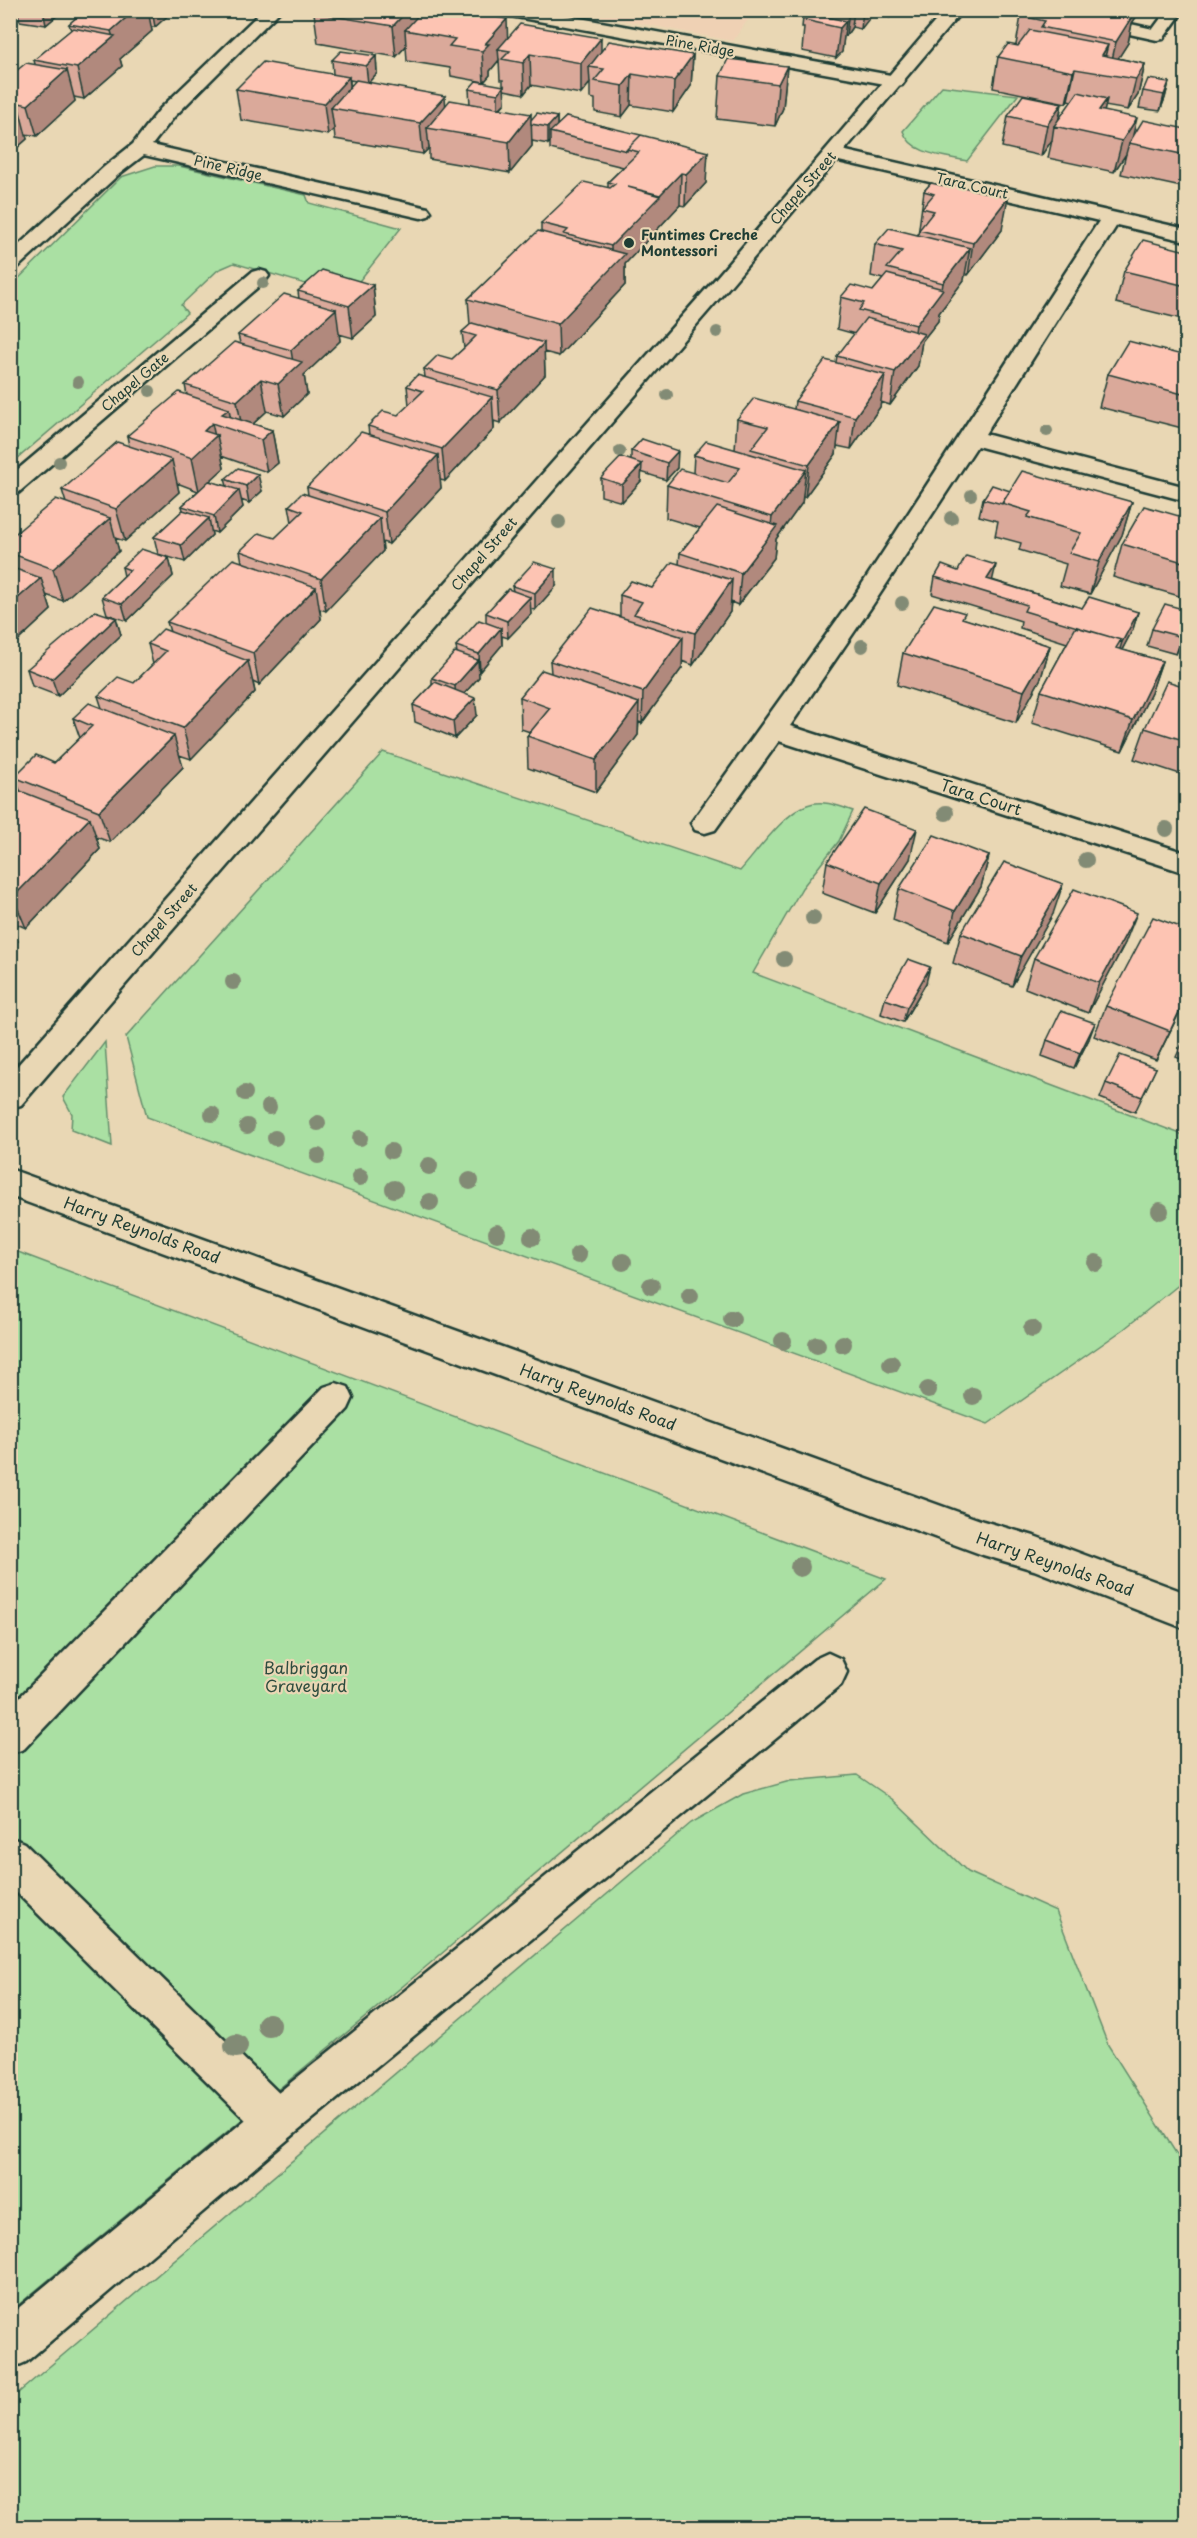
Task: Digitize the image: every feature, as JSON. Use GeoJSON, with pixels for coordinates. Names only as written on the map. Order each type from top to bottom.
{"type":"FeatureCollection","features":[{"type":"Feature","properties":{"kind":"street"},"geometry":{"type":"LineString","coordinates":[[10,264],[111,171],[140,148],[167,113],[273,10]]}},
{"type":"Feature","properties":{"kind":"street","name":"Pine Ridge"},"geometry":{"type":"LineString","coordinates":[[505,10],[896,81]]}},
{"type":"Feature","properties":{"kind":"street","name":"Chapel Street"},"geometry":{"type":"LineString","coordinates":[[10,1096],[833,154],[955,10]]}},
{"type":"Feature","properties":{"kind":"street"},"geometry":{"type":"LineString","coordinates":[[1042,10],[1157,35],[1176,10]]}},
{"type":"Feature","properties":{"kind":"street","name":"Pine Ridge"},"geometry":{"type":"LineString","coordinates":[[140,148],[421,212]]}},
{"type":"Feature","properties":{"kind":"street","name":"Tara Court"},"geometry":{"type":"LineString","coordinates":[[833,154],[1186,235]]}},
{"type":"Feature","properties":{"kind":"street"},"geometry":{"type":"LineString","coordinates":[[705,823],[775,730],[971,437],[1111,218]]}},
{"type":"Feature","properties":{"kind":"street","name":"Chapel Gate"},"geometry":{"type":"LineString","coordinates":[[10,488],[259,276]]}},
{"type":"Feature","properties":{"kind":"street"},"geometry":{"type":"LineString","coordinates":[[971,437],[1186,494]]}},
{"type":"Feature","properties":{"kind":"street","name":"Tara Court"},"geometry":{"type":"LineString","coordinates":[[775,730],[1186,863]]}},
{"type":"Feature","properties":{"kind":"street","name":"Harry Reynolds Road"},"geometry":{"type":"LineString","coordinates":[[10,1182],[971,1534],[1034,1553],[1186,1611]]}},
{"type":"Feature","properties":{"kind":"street"},"geometry":{"type":"LineString","coordinates":[[10,1735],[336,1398]]}},
{"type":"Feature","properties":{"kind":"street"},"geometry":{"type":"LineString","coordinates":[[10,2346],[277,2121],[828,1672]]}},
{"type":"Feature","properties":{"kind":"street"},"geometry":{"type":"LineString","coordinates":[[10,1857],[277,2121]]}},
{"type":"Feature","properties":{"kind":"shaded area"},"geometry":{"type":"Polygon","coordinates":[[[575,11],[754,11],[733,41],[575,11]]]}},
{"type":"Feature","properties":{"kind":"green space"},"geometry":{"type":"Polygon","coordinates":[[[942,86],[1018,95],[967,161],[921,150],[907,139],[903,131],[942,86]]]}},
{"type":"Feature","properties":{"kind":"green space"},"geometry":{"type":"Polygon","coordinates":[[[155,166],[179,166],[306,195],[309,203],[401,228],[349,294],[319,288],[234,263],[218,270],[181,305],[187,313],[11,464],[11,286],[121,177],[155,166]]]}},
{"type":"Feature","properties":{"kind":"green space"},"geometry":{"type":"Polygon","coordinates":[[[383,752],[740,871],[789,816],[807,805],[830,804],[853,811],[839,841],[802,888],[753,973],[1186,1136],[1186,1279],[1124,1329],[988,1424],[147,1117],[126,1037],[383,752]]]}},
{"type":"Feature","properties":{"kind":"green space"},"geometry":{"type":"Polygon","coordinates":[[[105,1042],[112,1146],[71,1130],[72,1114],[63,1097],[105,1042]]]}},
{"type":"Feature","properties":{"kind":"green space","name":"Balbriggan Graveyard"},"geometry":{"type":"Polygon","coordinates":[[[10,1249],[886,1579],[421,1971],[11,2311],[10,1249]]]}},
{"type":"Feature","properties":{"kind":"green space"},"geometry":{"type":"Polygon","coordinates":[[[857,1775],[892,1799],[968,1872],[1056,1911],[1108,2045],[1186,2169],[1186,2527],[11,2527],[11,2399],[691,1823],[743,1794],[790,1781],[857,1775]]]}},
{"type":"Feature","properties":{"kind":"building"},"geometry":{"type":"Polygon","coordinates":[[[85,10],[135,10],[111,31],[69,24],[85,10]]]}},
{"type":"Feature","properties":{"kind":"building"},"geometry":{"type":"Polygon","coordinates":[[[316,10],[408,10],[393,26],[314,13],[316,10]]]}},
{"type":"Feature","properties":{"kind":"building"},"geometry":{"type":"Polygon","coordinates":[[[423,10],[454,10],[507,19],[485,44],[489,44],[482,51],[449,46],[455,39],[405,30],[423,10]]]}},
{"type":"Feature","properties":{"kind":"building"},"geometry":{"type":"Polygon","coordinates":[[[1025,10],[1127,10],[1135,12],[1116,42],[1041,27],[1045,21],[1021,16],[1025,10]]]}},
{"type":"Feature","properties":{"kind":"building"},"geometry":{"type":"Polygon","coordinates":[[[812,14],[846,21],[840,28],[805,20],[812,14]]]}},
{"type":"Feature","properties":{"kind":"building"},"geometry":{"type":"Polygon","coordinates":[[[520,24],[601,38],[581,63],[530,54],[523,63],[502,59],[510,51],[498,49],[520,24]]]}},
{"type":"Feature","properties":{"kind":"building"},"geometry":{"type":"Polygon","coordinates":[[[73,28],[115,36],[77,68],[34,60],[73,28]]]}},
{"type":"Feature","properties":{"kind":"building"},"geometry":{"type":"Polygon","coordinates":[[[1030,30],[1108,45],[1102,55],[1145,64],[1136,79],[1075,69],[1073,72],[998,57],[1008,44],[1018,46],[1030,30]]]}},
{"type":"Feature","properties":{"kind":"building"},"geometry":{"type":"Polygon","coordinates":[[[609,41],[693,55],[674,81],[632,74],[623,86],[594,81],[604,69],[589,67],[609,41]]]}},
{"type":"Feature","properties":{"kind":"building"},"geometry":{"type":"Polygon","coordinates":[[[341,51],[376,56],[366,66],[332,60],[341,51]]]}},
{"type":"Feature","properties":{"kind":"building"},"geometry":{"type":"Polygon","coordinates":[[[728,59],[787,66],[778,84],[720,76],[728,59]]]}},
{"type":"Feature","properties":{"kind":"building"},"geometry":{"type":"Polygon","coordinates":[[[263,62],[349,77],[324,104],[236,89],[263,62]]]}},
{"type":"Feature","properties":{"kind":"building"},"geometry":{"type":"Polygon","coordinates":[[[26,63],[67,70],[28,105],[10,101],[10,76],[26,63]]]}},
{"type":"Feature","properties":{"kind":"building"},"geometry":{"type":"Polygon","coordinates":[[[1148,79],[1169,82],[1164,95],[1143,91],[1148,79]]]}},
{"type":"Feature","properties":{"kind":"building"},"geometry":{"type":"Polygon","coordinates":[[[356,80],[445,96],[420,123],[331,108],[356,80]]]}},
{"type":"Feature","properties":{"kind":"building"},"geometry":{"type":"Polygon","coordinates":[[[476,81],[504,86],[498,94],[469,89],[476,81]]]}},
{"type":"Feature","properties":{"kind":"building"},"geometry":{"type":"Polygon","coordinates":[[[1078,92],[1107,99],[1099,110],[1137,118],[1122,141],[1054,126],[1078,92]]]}},
{"type":"Feature","properties":{"kind":"building"},"geometry":{"type":"Polygon","coordinates":[[[1023,95],[1062,103],[1047,125],[1008,116],[1023,95]]]}},
{"type":"Feature","properties":{"kind":"building"},"geometry":{"type":"Polygon","coordinates":[[[450,100],[531,114],[509,142],[427,128],[450,100]]]}},
{"type":"Feature","properties":{"kind":"building"},"geometry":{"type":"Polygon","coordinates":[[[10,107],[19,108],[10,115],[10,107]]]}},
{"type":"Feature","properties":{"kind":"building"},"geometry":{"type":"Polygon","coordinates":[[[537,113],[557,117],[548,127],[531,124],[531,120],[537,113]]]}},
{"type":"Feature","properties":{"kind":"building"},"geometry":{"type":"Polygon","coordinates":[[[566,117],[641,135],[627,151],[550,132],[566,117]]]}},
{"type":"Feature","properties":{"kind":"building"},"geometry":{"type":"Polygon","coordinates":[[[1143,120],[1186,129],[1186,155],[1129,143],[1143,120]]]}},
{"type":"Feature","properties":{"kind":"building"},"geometry":{"type":"Polygon","coordinates":[[[641,135],[708,152],[686,174],[681,173],[660,195],[628,187],[660,196],[611,246],[564,234],[568,230],[541,223],[584,182],[610,188],[615,184],[608,182],[639,152],[627,149],[641,135]]]}},
{"type":"Feature","properties":{"kind":"building"},"geometry":{"type":"Polygon","coordinates":[[[931,183],[949,187],[951,184],[1008,198],[973,243],[919,230],[934,211],[922,208],[934,194],[924,191],[931,183]]]}},
{"type":"Feature","properties":{"kind":"building"},"geometry":{"type":"Polygon","coordinates":[[[889,228],[970,248],[943,283],[887,268],[902,251],[875,244],[889,228]]]}},
{"type":"Feature","properties":{"kind":"building"},"geometry":{"type":"Polygon","coordinates":[[[538,231],[625,254],[558,324],[468,299],[538,231]]]}},
{"type":"Feature","properties":{"kind":"building"},"geometry":{"type":"Polygon","coordinates":[[[1143,240],[1186,251],[1186,286],[1124,271],[1143,240]]]}},
{"type":"Feature","properties":{"kind":"building"},"geometry":{"type":"Polygon","coordinates":[[[322,270],[373,285],[349,306],[298,291],[322,270]]]}},
{"type":"Feature","properties":{"kind":"building"},"geometry":{"type":"Polygon","coordinates":[[[887,274],[943,289],[916,325],[859,310],[864,303],[841,297],[851,285],[873,291],[887,274]]]}},
{"type":"Feature","properties":{"kind":"building"},"geometry":{"type":"Polygon","coordinates":[[[284,294],[336,309],[291,350],[238,335],[284,294]]]}},
{"type":"Feature","properties":{"kind":"building"},"geometry":{"type":"Polygon","coordinates":[[[866,318],[924,334],[895,372],[837,356],[866,318]]]}},
{"type":"Feature","properties":{"kind":"building"},"geometry":{"type":"Polygon","coordinates":[[[472,323],[544,343],[498,390],[424,369],[438,355],[452,359],[463,349],[476,336],[462,332],[472,323]]]}},
{"type":"Feature","properties":{"kind":"building"},"geometry":{"type":"Polygon","coordinates":[[[1128,341],[1186,356],[1186,395],[1108,374],[1128,341]]]}},
{"type":"Feature","properties":{"kind":"building"},"geometry":{"type":"Polygon","coordinates":[[[234,342],[302,362],[278,384],[261,379],[237,401],[185,385],[234,342]]]}},
{"type":"Feature","properties":{"kind":"building"},"geometry":{"type":"Polygon","coordinates":[[[825,360],[885,375],[855,417],[795,401],[825,360]]]}},
{"type":"Feature","properties":{"kind":"building"},"geometry":{"type":"Polygon","coordinates":[[[417,375],[492,397],[442,449],[368,426],[383,411],[398,415],[423,391],[407,386],[417,375]]]}},
{"type":"Feature","properties":{"kind":"building"},"geometry":{"type":"Polygon","coordinates":[[[179,392],[229,409],[222,414],[272,430],[261,440],[212,423],[204,431],[217,435],[192,458],[127,436],[179,392]]]}},
{"type":"Feature","properties":{"kind":"building"},"geometry":{"type":"Polygon","coordinates":[[[754,398],[840,422],[809,465],[751,449],[768,427],[737,419],[754,398]]]}},
{"type":"Feature","properties":{"kind":"building"},"geometry":{"type":"Polygon","coordinates":[[[361,432],[438,455],[385,512],[307,487],[361,432]]]}},
{"type":"Feature","properties":{"kind":"building"},"geometry":{"type":"Polygon","coordinates":[[[642,439],[678,451],[667,463],[631,451],[642,439]]]}},
{"type":"Feature","properties":{"kind":"building"},"geometry":{"type":"Polygon","coordinates":[[[706,441],[806,470],[772,517],[667,485],[680,469],[728,483],[740,468],[694,455],[706,441]]]}},
{"type":"Feature","properties":{"kind":"building"},"geometry":{"type":"Polygon","coordinates":[[[117,442],[172,460],[116,509],[62,490],[117,442]]]}},
{"type":"Feature","properties":{"kind":"building"},"geometry":{"type":"Polygon","coordinates":[[[621,457],[642,464],[622,485],[601,478],[621,457]]]}},
{"type":"Feature","properties":{"kind":"building"},"geometry":{"type":"Polygon","coordinates":[[[238,468],[258,474],[246,486],[225,479],[238,468]]]}},
{"type":"Feature","properties":{"kind":"building"},"geometry":{"type":"Polygon","coordinates":[[[1022,471],[1132,502],[1099,562],[1069,553],[1081,533],[1027,517],[1031,512],[1002,503],[1022,471]]]}},
{"type":"Feature","properties":{"kind":"building"},"geometry":{"type":"Polygon","coordinates":[[[209,481],[239,490],[214,516],[182,506],[209,481]]]}},
{"type":"Feature","properties":{"kind":"building"},"geometry":{"type":"Polygon","coordinates":[[[992,485],[1010,491],[1002,504],[983,499],[992,485]]]}},
{"type":"Feature","properties":{"kind":"building"},"geometry":{"type":"Polygon","coordinates":[[[302,493],[380,518],[321,579],[240,551],[259,533],[275,538],[303,511],[289,506],[302,493]]]}},
{"type":"Feature","properties":{"kind":"building"},"geometry":{"type":"Polygon","coordinates":[[[56,499],[110,518],[53,569],[10,553],[10,538],[56,499]]]}},
{"type":"Feature","properties":{"kind":"building"},"geometry":{"type":"Polygon","coordinates":[[[1144,506],[1186,518],[1186,563],[1122,544],[1144,506]]]}},
{"type":"Feature","properties":{"kind":"building"},"geometry":{"type":"Polygon","coordinates":[[[717,507],[777,526],[741,573],[680,553],[717,507]]]}},
{"type":"Feature","properties":{"kind":"building"},"geometry":{"type":"Polygon","coordinates":[[[183,510],[209,518],[181,545],[154,537],[183,510]]]}},
{"type":"Feature","properties":{"kind":"building"},"geometry":{"type":"Polygon","coordinates":[[[141,549],[169,558],[122,604],[102,597],[130,570],[122,567],[141,549]]]}},
{"type":"Feature","properties":{"kind":"building"},"geometry":{"type":"Polygon","coordinates":[[[966,556],[996,565],[987,579],[1082,608],[1089,597],[1138,612],[1122,642],[1024,611],[1027,605],[935,577],[942,565],[958,571],[966,556]]]}},
{"type":"Feature","properties":{"kind":"building"},"geometry":{"type":"Polygon","coordinates":[[[233,559],[316,587],[253,653],[167,622],[233,559]]]}},
{"type":"Feature","properties":{"kind":"building"},"geometry":{"type":"Polygon","coordinates":[[[534,562],[556,569],[535,593],[512,586],[534,562]]]}},
{"type":"Feature","properties":{"kind":"building"},"geometry":{"type":"Polygon","coordinates":[[[672,562],[732,580],[695,633],[634,614],[642,602],[620,595],[631,581],[652,588],[672,562]]]}},
{"type":"Feature","properties":{"kind":"building"},"geometry":{"type":"Polygon","coordinates":[[[10,567],[41,578],[10,605],[10,567]]]}},
{"type":"Feature","properties":{"kind":"building"},"geometry":{"type":"Polygon","coordinates":[[[508,589],[530,597],[507,621],[486,613],[508,589]]]}},
{"type":"Feature","properties":{"kind":"building"},"geometry":{"type":"Polygon","coordinates":[[[934,604],[965,613],[962,618],[1050,646],[1024,691],[903,653],[934,604]]]}},
{"type":"Feature","properties":{"kind":"building"},"geometry":{"type":"Polygon","coordinates":[[[1165,604],[1186,610],[1186,629],[1182,637],[1152,629],[1165,604]]]}},
{"type":"Feature","properties":{"kind":"building"},"geometry":{"type":"Polygon","coordinates":[[[592,608],[683,637],[643,692],[550,661],[592,608]]]}},
{"type":"Feature","properties":{"kind":"building"},"geometry":{"type":"Polygon","coordinates":[[[95,611],[116,618],[52,679],[27,669],[95,611]]]}},
{"type":"Feature","properties":{"kind":"building"},"geometry":{"type":"Polygon","coordinates":[[[479,620],[501,628],[479,654],[456,646],[479,620]]]}},
{"type":"Feature","properties":{"kind":"building"},"geometry":{"type":"Polygon","coordinates":[[[1076,627],[1121,640],[1116,648],[1162,661],[1133,720],[1041,691],[1076,627]]]}},
{"type":"Feature","properties":{"kind":"building"},"geometry":{"type":"Polygon","coordinates":[[[163,629],[248,661],[183,728],[98,696],[118,677],[134,683],[166,651],[148,644],[163,629]]]}},
{"type":"Feature","properties":{"kind":"building"},"geometry":{"type":"Polygon","coordinates":[[[455,652],[478,660],[455,686],[432,678],[455,652]]]}},
{"type":"Feature","properties":{"kind":"building"},"geometry":{"type":"Polygon","coordinates":[[[542,670],[639,703],[596,760],[527,736],[550,708],[520,697],[542,670]]]}},
{"type":"Feature","properties":{"kind":"building"},"geometry":{"type":"Polygon","coordinates":[[[1167,681],[1186,687],[1186,741],[1145,728],[1167,681]]]}},
{"type":"Feature","properties":{"kind":"building"},"geometry":{"type":"Polygon","coordinates":[[[435,682],[475,698],[453,721],[413,705],[435,682]]]}},
{"type":"Feature","properties":{"kind":"building"},"geometry":{"type":"Polygon","coordinates":[[[89,703],[174,736],[99,811],[14,777],[36,755],[54,763],[92,726],[73,718],[89,703]]]}},
{"type":"Feature","properties":{"kind":"building"},"geometry":{"type":"Polygon","coordinates":[[[10,787],[90,818],[13,897],[10,896],[10,787]]]}},
{"type":"Feature","properties":{"kind":"building"},"geometry":{"type":"Polygon","coordinates":[[[864,809],[917,829],[881,883],[827,862],[864,809]]]}},
{"type":"Feature","properties":{"kind":"building"},"geometry":{"type":"Polygon","coordinates":[[[934,835],[989,856],[955,911],[899,889],[934,835]]]}},
{"type":"Feature","properties":{"kind":"building"},"geometry":{"type":"Polygon","coordinates":[[[1004,862],[1063,884],[1021,956],[961,933],[1004,862]]]}},
{"type":"Feature","properties":{"kind":"building"},"geometry":{"type":"Polygon","coordinates":[[[1074,889],[1137,913],[1099,983],[1034,958],[1074,889]]]}},
{"type":"Feature","properties":{"kind":"building"},"geometry":{"type":"Polygon","coordinates":[[[1153,917],[1186,929],[1186,997],[1170,1031],[1106,1006],[1153,917]]]}},
{"type":"Feature","properties":{"kind":"building"},"geometry":{"type":"Polygon","coordinates":[[[908,959],[930,967],[907,1007],[885,999],[908,959]]]}},
{"type":"Feature","properties":{"kind":"building"},"geometry":{"type":"Polygon","coordinates":[[[1061,1011],[1095,1023],[1080,1053],[1047,1040],[1061,1011]]]}},
{"type":"Feature","properties":{"kind":"building"},"geometry":{"type":"Polygon","coordinates":[[[1120,1055],[1156,1068],[1142,1097],[1106,1083],[1120,1055]]]}},
{"type":"Feature","properties":{"kind":"place","name":"Funtimes Creche Montessori"},"geometry":{"type":"Point","coordinates":[629,243]}}]}
